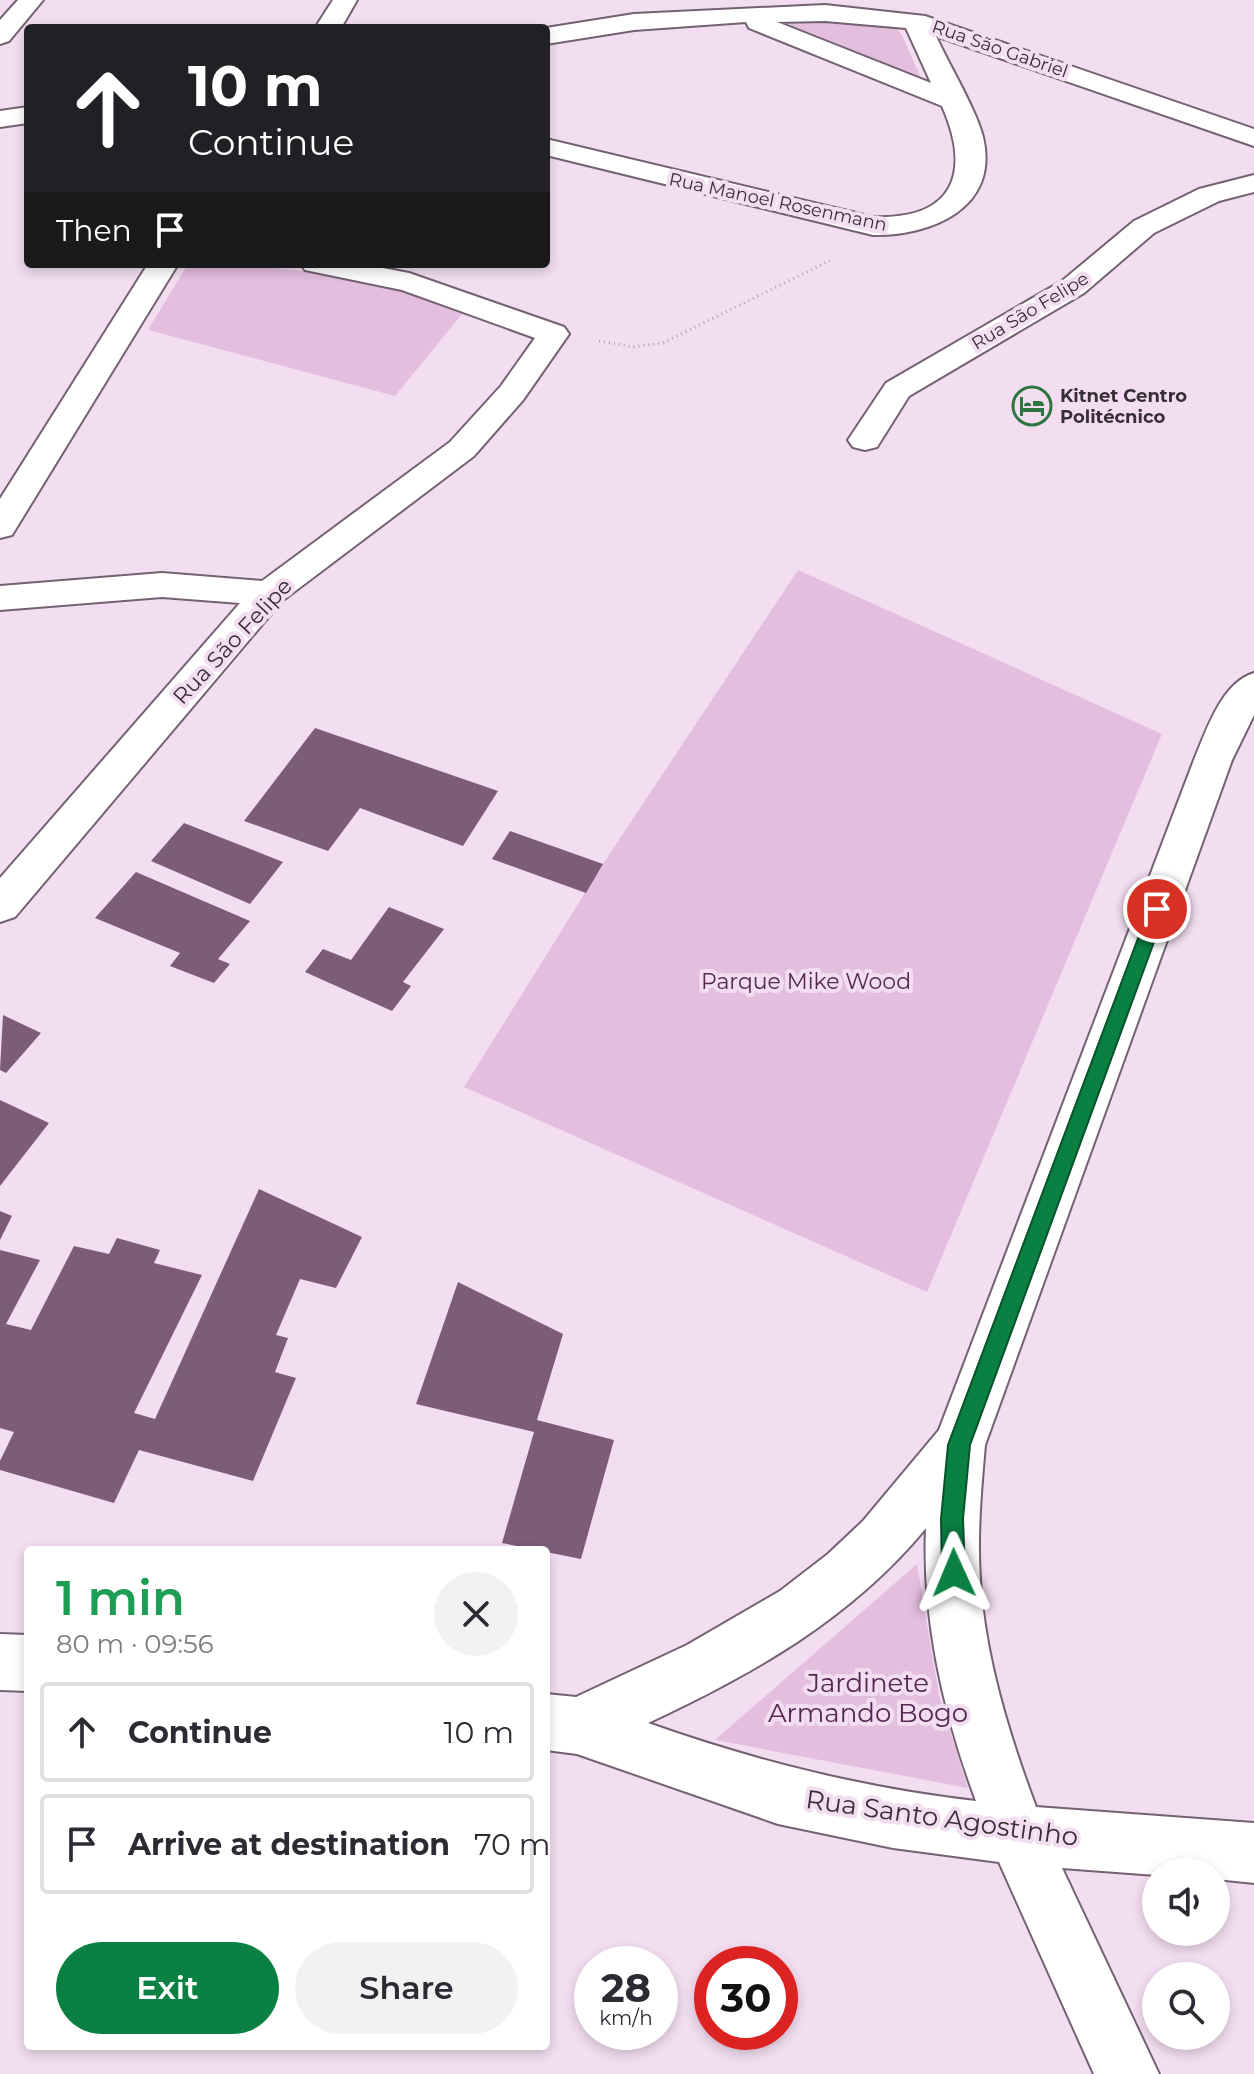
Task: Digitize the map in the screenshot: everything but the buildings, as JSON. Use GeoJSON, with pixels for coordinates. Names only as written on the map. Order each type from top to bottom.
{"type":"FeatureCollection","features":[{"type":"Feature","properties":{"kind":"street"},"geometry":{"type":"LineString","coordinates":[[0,36],[31,0]]}},
{"type":"Feature","properties":{"kind":"street"},"geometry":{"type":"LineString","coordinates":[[330,24],[345,0]]}},
{"type":"Feature","properties":{"kind":"street"},"geometry":{"type":"LineString","coordinates":[[867,15],[894,0]]}},
{"type":"Feature","properties":{"kind":"street","name":"Rua São Gabriel"},"geometry":{"type":"LineString","coordinates":[[550,35],[638,11],[739,15],[794,7],[916,21],[1254,138]]}},
{"type":"Feature","properties":{"kind":"street"},"geometry":{"type":"LineString","coordinates":[[739,15],[952,101]]}},
{"type":"Feature","properties":{"kind":"street","name":"Rua Manoel Rosenmann"},"geometry":{"type":"LineString","coordinates":[[550,148],[873,226],[919,226],[942,213],[957,198],[970,171],[972,153],[969,137],[916,21]]}},
{"type":"Feature","properties":{"kind":"street"},"geometry":{"type":"LineString","coordinates":[[0,119],[24,116]]}},
{"type":"Feature","properties":{"kind":"street","name":"Rua São Felipe"},"geometry":{"type":"LineString","coordinates":[[865,440],[897,390],[1073,287],[1144,227],[1209,195],[1254,183]]}},
{"type":"Feature","properties":{"kind":"street"},"geometry":{"type":"LineString","coordinates":[[0,527],[161,268]]}},
{"type":"Feature","properties":{"kind":"street"},"geometry":{"type":"LineString","coordinates":[[337,268],[409,282],[553,334]]}},
{"type":"Feature","properties":{"kind":"street","name":"Rua São Felipe"},"geometry":{"type":"LineString","coordinates":[[0,906],[269,593],[462,449],[512,393],[553,334]]}},
{"type":"Feature","properties":{"kind":"street"},"geometry":{"type":"LineString","coordinates":[[0,598],[162,585],[269,593]]}},
{"type":"Feature","properties":{"kind":"street"},"geometry":{"type":"LineString","coordinates":[[1127,2074],[1014,1832],[990,1766],[969,1684],[954,1600],[952,1519],[959,1445],[1213,760],[1229,722],[1254,686]]}},
{"type":"Feature","properties":{"kind":"street"},"geometry":{"type":"LineString","coordinates":[[562,1724],[758,1639],[830,1588],[895,1526],[959,1445]]}},
{"type":"Feature","properties":{"kind":"street"},"geometry":{"type":"LineString","coordinates":[[0,1662],[24,1663]]}},
{"type":"Feature","properties":{"kind":"street","name":"Rua Santo Agostinho"},"geometry":{"type":"LineString","coordinates":[[562,1724],[778,1795],[886,1816],[1014,1832],[1254,1853]]}},
{"type":"Feature","properties":{"kind":"path"},"geometry":{"type":"LineString","coordinates":[[553,334],[633,347],[663,343],[853,250],[873,226]]}},
{"type":"Feature","properties":{"kind":"green space"},"geometry":{"type":"Polygon","coordinates":[[[836,19],[894,25],[902,35],[921,78],[789,25],[796,20],[836,19]]]}},
{"type":"Feature","properties":{"kind":"green space"},"geometry":{"type":"Polygon","coordinates":[[[186,268],[270,268],[332,275],[390,288],[462,314],[395,396],[148,330],[186,268]]]}},
{"type":"Feature","properties":{"kind":"green space","name":"Parque Mike Wood"},"geometry":{"type":"Polygon","coordinates":[[[798,570],[1162,734],[927,1292],[464,1087],[603,864],[798,570]]]}},
{"type":"Feature","properties":{"kind":"green space","name":"Jardinete Armando Bogo"},"geometry":{"type":"Polygon","coordinates":[[[917,1564],[939,1695],[968,1788],[715,1740],[917,1564]]]}},
{"type":"Feature","properties":{"kind":"place","name":"Kitnet Centro Politécnico"},"geometry":{"type":"Point","coordinates":[1032,406]}},
{"type":"Feature","properties":{"kind":"route"},"geometry":{"type":"LineString","coordinates":[[954,1573],[952,1519],[959,1445],[1157,909]]}}]}
